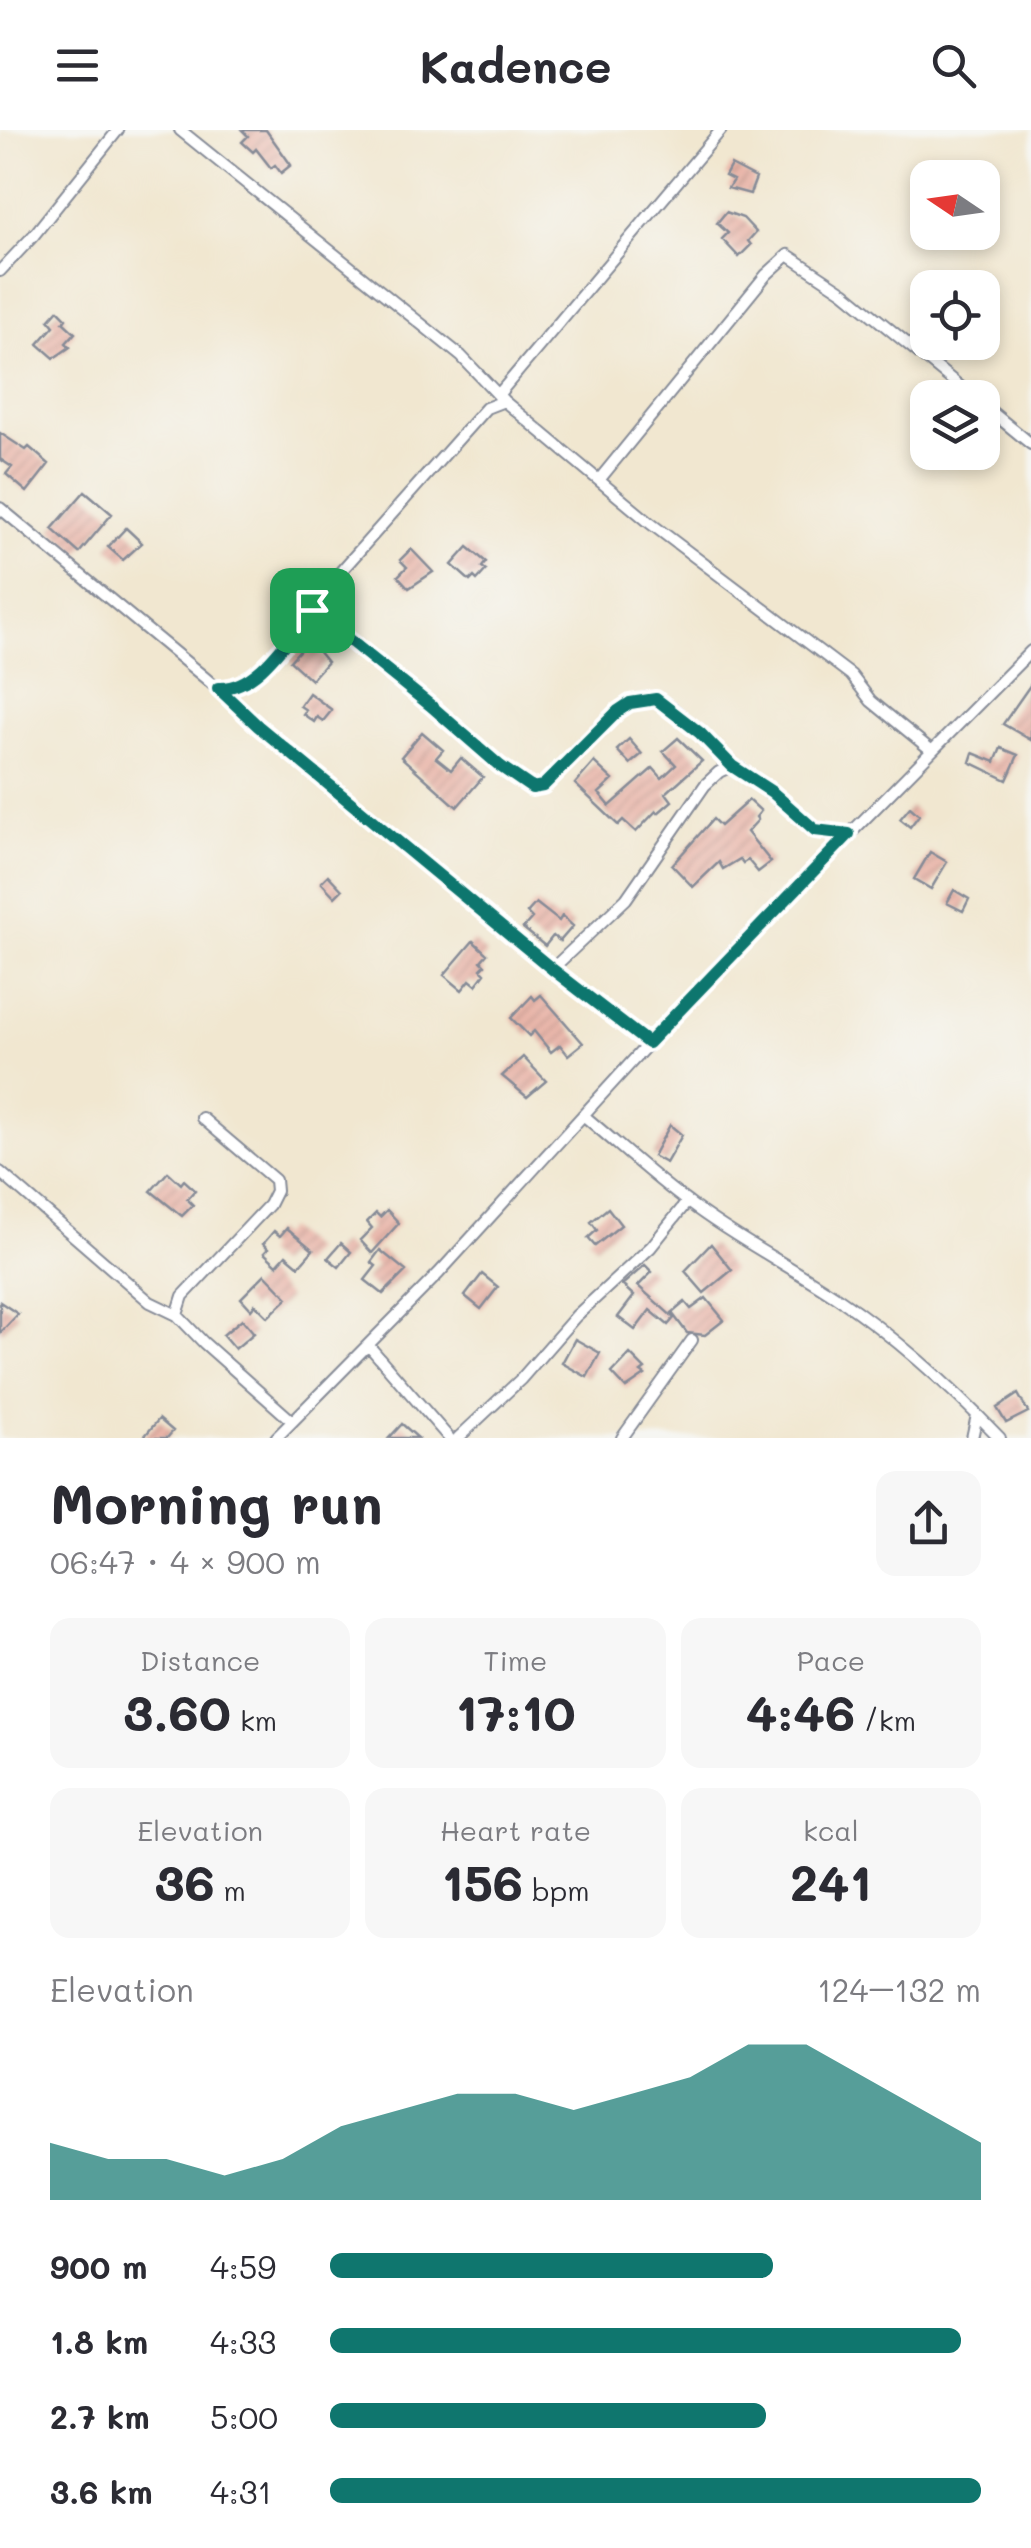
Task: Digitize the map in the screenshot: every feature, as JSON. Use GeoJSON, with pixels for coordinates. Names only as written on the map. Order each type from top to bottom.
{"type":"FeatureCollection","features":[{"type":"Feature","properties":{"kind":"street"},"geometry":{"type":"LineString","coordinates":[[0,272],[118,130]]}},
{"type":"Feature","properties":{"kind":"street"},"geometry":{"type":"LineString","coordinates":[[180,130],[462,356],[501,398],[600,480],[851,675],[872,701],[931,750]]}},
{"type":"Feature","properties":{"kind":"street"},"geometry":{"type":"LineString","coordinates":[[218,688],[231,689],[246,682],[265,665],[335,578],[486,408],[501,398],[722,130]]}},
{"type":"Feature","properties":{"kind":"street"},"geometry":{"type":"LineString","coordinates":[[600,480],[766,275],[788,255],[818,273],[952,380]]}},
{"type":"Feature","properties":{"kind":"street"},"geometry":{"type":"LineString","coordinates":[[1000,419],[1031,444]]}},
{"type":"Feature","properties":{"kind":"street"},"geometry":{"type":"LineString","coordinates":[[0,508],[552,969],[648,1043]]}},
{"type":"Feature","properties":{"kind":"street"},"geometry":{"type":"LineString","coordinates":[[312,610],[532,788],[543,786],[618,711],[642,699],[656,699],[732,766],[822,833],[849,834]]}},
{"type":"Feature","properties":{"kind":"street"},"geometry":{"type":"LineString","coordinates":[[276,1438],[370,1346],[722,963],[1031,651]]}},
{"type":"Feature","properties":{"kind":"street"},"geometry":{"type":"LineString","coordinates":[[552,969],[626,899],[705,786],[732,766]]}},
{"type":"Feature","properties":{"kind":"street"},"geometry":{"type":"LineString","coordinates":[[822,833],[828,858]]}},
{"type":"Feature","properties":{"kind":"street"},"geometry":{"type":"LineString","coordinates":[[583,1114],[687,1202],[850,1307],[939,1377],[1000,1438]]}},
{"type":"Feature","properties":{"kind":"street"},"geometry":{"type":"LineString","coordinates":[[177,1314],[183,1296],[269,1205],[276,1190],[275,1180],[202,1118]]}},
{"type":"Feature","properties":{"kind":"street"},"geometry":{"type":"LineString","coordinates":[[0,1172],[150,1302],[177,1314],[204,1344],[292,1421]]}},
{"type":"Feature","properties":{"kind":"street"},"geometry":{"type":"LineString","coordinates":[[458,1438],[520,1379],[576,1316],[651,1248],[687,1202]]}},
{"type":"Feature","properties":{"kind":"street"},"geometry":{"type":"LineString","coordinates":[[622,1438],[692,1340]]}},
{"type":"Feature","properties":{"kind":"street"},"geometry":{"type":"LineString","coordinates":[[370,1346],[449,1438]]}},
{"type":"Feature","properties":{"kind":"street"},"geometry":{"type":"LineString","coordinates":[[973,1436],[977,1414]]}},
{"type":"Feature","properties":{"kind":"street"},"geometry":{"type":"LineString","coordinates":[[973,1436],[988,1426]]}},
{"type":"Feature","properties":{"kind":"building"},"geometry":{"type":"Polygon","coordinates":[[[242,130],[266,130],[291,165],[281,173],[275,165],[271,168],[256,149],[253,152],[242,142],[248,136],[242,130]]]}},
{"type":"Feature","properties":{"kind":"building"},"geometry":{"type":"Polygon","coordinates":[[[731,165],[756,178],[750,194],[728,188],[733,180],[725,176],[731,165]]]}},
{"type":"Feature","properties":{"kind":"building"},"geometry":{"type":"Polygon","coordinates":[[[726,212],[743,218],[756,232],[748,241],[751,245],[739,257],[722,239],[728,233],[717,223],[726,212]]]}},
{"type":"Feature","properties":{"kind":"building"},"geometry":{"type":"Polygon","coordinates":[[[58,310],[66,318],[63,322],[75,333],[66,343],[70,347],[54,358],[38,344],[54,326],[49,320],[58,310]]]}},
{"type":"Feature","properties":{"kind":"building"},"geometry":{"type":"Polygon","coordinates":[[[0,433],[26,450],[29,447],[49,464],[27,492],[6,474],[12,467],[0,459],[0,433]]]}},
{"type":"Feature","properties":{"kind":"building"},"geometry":{"type":"Polygon","coordinates":[[[85,491],[112,514],[79,553],[52,529],[85,491]]]}},
{"type":"Feature","properties":{"kind":"building"},"geometry":{"type":"Polygon","coordinates":[[[126,528],[142,543],[123,560],[108,547],[126,528]]]}},
{"type":"Feature","properties":{"kind":"building"},"geometry":{"type":"Polygon","coordinates":[[[468,547],[486,562],[482,567],[486,570],[477,580],[474,577],[470,581],[452,565],[468,547]]]}},
{"type":"Feature","properties":{"kind":"building"},"geometry":{"type":"Polygon","coordinates":[[[411,549],[433,572],[409,588],[398,576],[407,567],[400,560],[411,549]]]}},
{"type":"Feature","properties":{"kind":"building"},"geometry":{"type":"Polygon","coordinates":[[[309,640],[327,662],[311,680],[290,661],[309,640]]]}},
{"type":"Feature","properties":{"kind":"building"},"geometry":{"type":"Polygon","coordinates":[[[1031,684],[1031,740],[1003,724],[1031,684]]]}},
{"type":"Feature","properties":{"kind":"building"},"geometry":{"type":"Polygon","coordinates":[[[309,693],[332,710],[323,721],[317,717],[314,722],[303,714],[306,710],[300,706],[309,693]]]}},
{"type":"Feature","properties":{"kind":"building"},"geometry":{"type":"Polygon","coordinates":[[[422,732],[443,750],[436,758],[451,770],[461,758],[483,777],[457,807],[401,757],[422,732]]]}},
{"type":"Feature","properties":{"kind":"building"},"geometry":{"type":"Polygon","coordinates":[[[678,738],[702,761],[666,793],[672,801],[636,832],[623,820],[618,825],[575,784],[594,762],[613,780],[599,793],[610,806],[653,768],[662,778],[676,765],[663,751],[678,738]]]}},
{"type":"Feature","properties":{"kind":"building"},"geometry":{"type":"Polygon","coordinates":[[[629,739],[642,754],[630,764],[617,750],[629,739]]]}},
{"type":"Feature","properties":{"kind":"building"},"geometry":{"type":"Polygon","coordinates":[[[1001,748],[1018,755],[1007,780],[970,762],[973,753],[995,762],[1001,748]]]}},
{"type":"Feature","properties":{"kind":"building"},"geometry":{"type":"Polygon","coordinates":[[[749,800],[761,811],[747,832],[771,862],[758,872],[748,860],[743,863],[740,859],[723,869],[719,862],[693,887],[672,865],[713,819],[720,826],[749,800]]]}},
{"type":"Feature","properties":{"kind":"building"},"geometry":{"type":"Polygon","coordinates":[[[910,807],[919,815],[910,827],[900,819],[910,807]]]}},
{"type":"Feature","properties":{"kind":"building"},"geometry":{"type":"Polygon","coordinates":[[[930,852],[947,862],[931,889],[914,879],[930,852]]]}},
{"type":"Feature","properties":{"kind":"building"},"geometry":{"type":"Polygon","coordinates":[[[328,875],[342,890],[335,897],[321,882],[328,875]]]}},
{"type":"Feature","properties":{"kind":"building"},"geometry":{"type":"Polygon","coordinates":[[[954,890],[969,899],[963,911],[947,903],[954,890]]]}},
{"type":"Feature","properties":{"kind":"building"},"geometry":{"type":"Polygon","coordinates":[[[536,903],[559,921],[562,916],[573,926],[560,941],[553,936],[545,946],[523,928],[532,918],[527,913],[536,903]]]}},
{"type":"Feature","properties":{"kind":"building"},"geometry":{"type":"Polygon","coordinates":[[[473,941],[487,954],[481,961],[485,973],[476,985],[470,980],[462,990],[444,975],[473,941]]]}},
{"type":"Feature","properties":{"kind":"building"},"geometry":{"type":"Polygon","coordinates":[[[541,995],[583,1043],[568,1055],[560,1045],[551,1052],[534,1031],[529,1036],[511,1018],[532,996],[535,1000],[541,995]]]}},
{"type":"Feature","properties":{"kind":"building"},"geometry":{"type":"Polygon","coordinates":[[[523,1057],[546,1081],[527,1097],[502,1076],[523,1057]]]}},
{"type":"Feature","properties":{"kind":"building"},"geometry":{"type":"Polygon","coordinates":[[[670,1125],[682,1135],[666,1163],[653,1156],[670,1125]]]}},
{"type":"Feature","properties":{"kind":"building"},"geometry":{"type":"Polygon","coordinates":[[[168,1172],[195,1190],[187,1199],[193,1205],[182,1216],[151,1191],[168,1172]]]}},
{"type":"Feature","properties":{"kind":"building"},"geometry":{"type":"Polygon","coordinates":[[[608,1208],[621,1225],[595,1246],[588,1238],[597,1230],[591,1222],[608,1208]]]}},
{"type":"Feature","properties":{"kind":"building"},"geometry":{"type":"Polygon","coordinates":[[[387,1210],[399,1223],[372,1253],[360,1240],[372,1228],[367,1222],[376,1213],[380,1217],[387,1210]]]}},
{"type":"Feature","properties":{"kind":"building"},"geometry":{"type":"Polygon","coordinates":[[[287,1228],[313,1250],[299,1266],[286,1255],[277,1265],[264,1253],[268,1249],[263,1244],[274,1231],[280,1236],[287,1228]]]}},
{"type":"Feature","properties":{"kind":"building"},"geometry":{"type":"Polygon","coordinates":[[[341,1243],[351,1252],[339,1267],[328,1258],[341,1243]]]}},
{"type":"Feature","properties":{"kind":"building"},"geometry":{"type":"Polygon","coordinates":[[[711,1244],[732,1270],[704,1293],[685,1271],[711,1244]]]}},
{"type":"Feature","properties":{"kind":"building"},"geometry":{"type":"Polygon","coordinates":[[[380,1250],[406,1271],[383,1294],[365,1280],[376,1266],[371,1262],[380,1250]]]}},
{"type":"Feature","properties":{"kind":"building"},"geometry":{"type":"Polygon","coordinates":[[[645,1265],[652,1272],[638,1286],[674,1318],[668,1325],[650,1310],[635,1330],[618,1317],[634,1296],[622,1285],[645,1265]]]}},
{"type":"Feature","properties":{"kind":"building"},"geometry":{"type":"Polygon","coordinates":[[[265,1274],[288,1298],[268,1317],[255,1304],[251,1309],[241,1298],[265,1274]]]}},
{"type":"Feature","properties":{"kind":"building"},"geometry":{"type":"Polygon","coordinates":[[[482,1274],[498,1287],[481,1309],[465,1296],[482,1274]]]}},
{"type":"Feature","properties":{"kind":"building"},"geometry":{"type":"Polygon","coordinates":[[[706,1298],[724,1320],[705,1335],[687,1333],[672,1313],[685,1302],[691,1309],[706,1298]]]}},
{"type":"Feature","properties":{"kind":"building"},"geometry":{"type":"Polygon","coordinates":[[[0,1302],[18,1314],[0,1333],[0,1302]]]}},
{"type":"Feature","properties":{"kind":"building"},"geometry":{"type":"Polygon","coordinates":[[[242,1319],[254,1333],[235,1349],[223,1335],[242,1319]]]}},
{"type":"Feature","properties":{"kind":"building"},"geometry":{"type":"Polygon","coordinates":[[[575,1339],[600,1353],[587,1377],[562,1363],[575,1339]]]}},
{"type":"Feature","properties":{"kind":"building"},"geometry":{"type":"Polygon","coordinates":[[[630,1354],[645,1369],[641,1372],[645,1375],[626,1388],[612,1373],[630,1354]]]}},
{"type":"Feature","properties":{"kind":"building"},"geometry":{"type":"Polygon","coordinates":[[[1018,1394],[1028,1412],[1006,1423],[997,1408],[1018,1394]]]}},
{"type":"Feature","properties":{"kind":"building"},"geometry":{"type":"Polygon","coordinates":[[[159,1419],[173,1431],[167,1438],[143,1438],[159,1419]]]}},
{"type":"Feature","properties":{"kind":"building"},"geometry":{"type":"Polygon","coordinates":[[[402,1424],[418,1438],[389,1438],[402,1424]]]}},
{"type":"Feature","properties":{"kind":"route"},"geometry":{"type":"LineString","coordinates":[[312,610],[521,783],[532,788],[543,786],[618,711],[642,699],[656,699],[700,733],[732,766],[772,792],[815,830],[849,834],[648,1043],[552,969],[258,726],[218,688],[231,689],[246,682],[312,610]]}}]}
